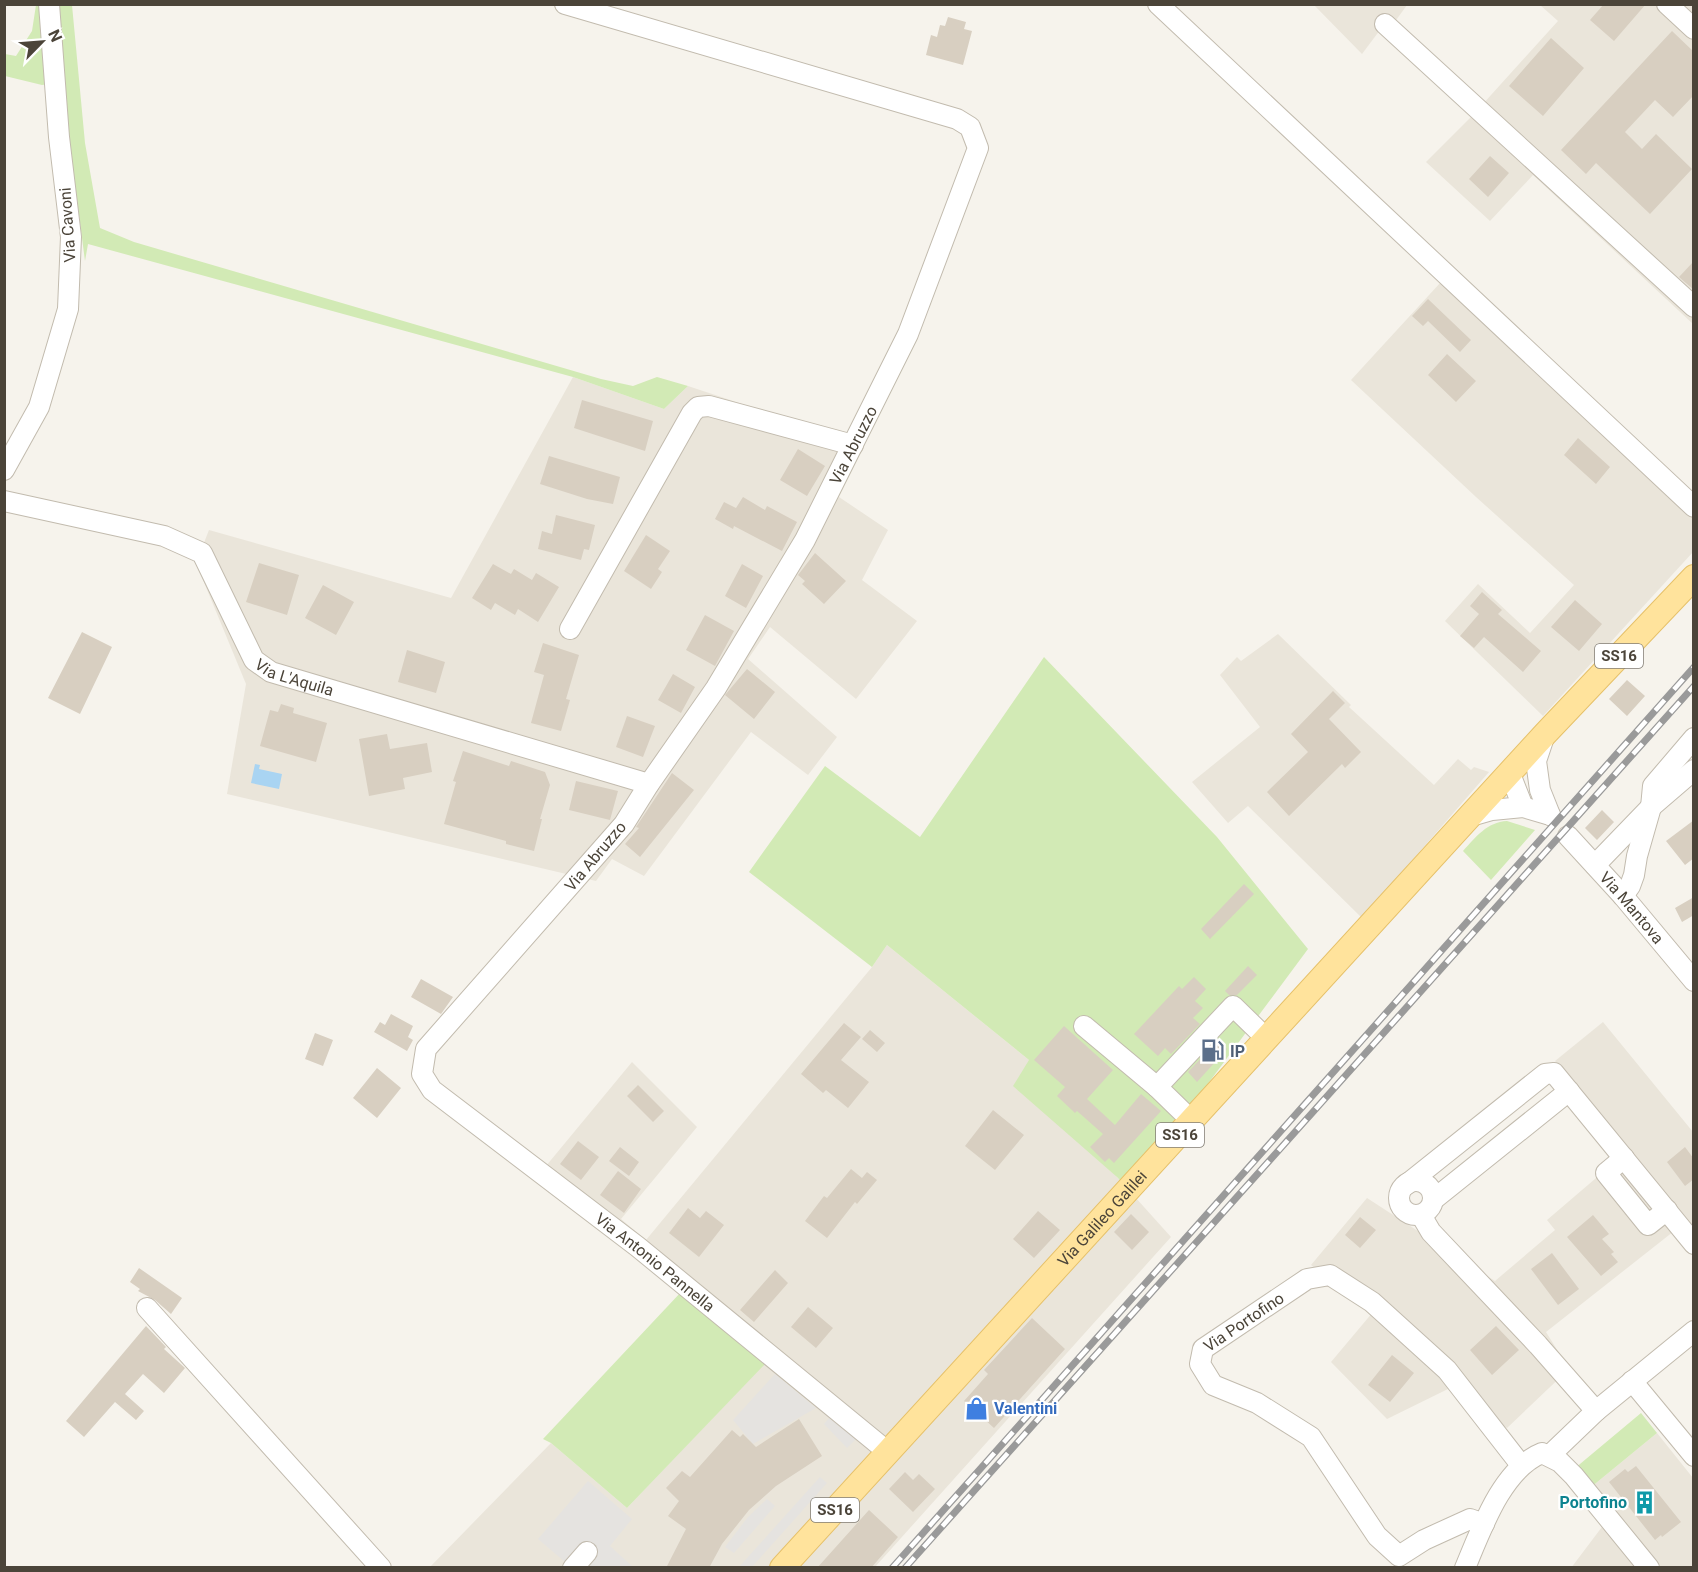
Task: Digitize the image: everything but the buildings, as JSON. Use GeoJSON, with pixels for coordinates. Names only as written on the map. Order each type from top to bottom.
{"type":"FeatureCollection","features":[{"type":"Feature","properties":{"kind":"main road","name":"SS16"},"geometry":{"type":"LineString","coordinates":[[1471,816],[1545,734],[1694,577]]}},
{"type":"Feature","properties":{"kind":"main road","name":"Via Galileo Galilei"},"geometry":{"type":"LineString","coordinates":[[782,1568],[1471,816]]}},
{"type":"Feature","properties":{"kind":"street","name":"Via Cavoni"},"geometry":{"type":"LineString","coordinates":[[4,470],[39,407],[68,309],[71,237],[59,137],[49,4]]}},
{"type":"Feature","properties":{"kind":"street","name":"Via Abruzzo"},"geometry":{"type":"LineString","coordinates":[[422,1074],[426,1049],[624,824],[716,688],[805,540],[908,334],[978,148],[970,127],[957,119],[565,4]]}},
{"type":"Feature","properties":{"kind":"street"},"geometry":{"type":"LineString","coordinates":[[1158,4],[1694,507]]}},
{"type":"Feature","properties":{"kind":"street"},"geometry":{"type":"LineString","coordinates":[[1667,4],[1694,29]]}},
{"type":"Feature","properties":{"kind":"street"},"geometry":{"type":"LineString","coordinates":[[1385,24],[1694,307]]}},
{"type":"Feature","properties":{"kind":"street"},"geometry":{"type":"LineString","coordinates":[[570,629],[692,413],[698,407],[709,406],[853,445]]}},
{"type":"Feature","properties":{"kind":"street","name":"Via L'Aquila"},"geometry":{"type":"LineString","coordinates":[[4,501],[164,536],[202,553],[254,660],[271,672],[649,784]]}},
{"type":"Feature","properties":{"kind":"street"},"geometry":{"type":"LineString","coordinates":[[1471,816],[1492,810],[1523,807],[1550,815],[1540,790],[1536,761],[1545,734]]}},
{"type":"Feature","properties":{"kind":"street"},"geometry":{"type":"LineString","coordinates":[[1623,896],[1634,875],[1651,807],[1653,786],[1694,738]]}},
{"type":"Feature","properties":{"kind":"street"},"geometry":{"type":"LineString","coordinates":[[1595,865],[1651,807],[1694,770]]}},
{"type":"Feature","properties":{"kind":"street"},"geometry":{"type":"LineString","coordinates":[[1510,774],[1540,790]]}},
{"type":"Feature","properties":{"kind":"street"},"geometry":{"type":"LineString","coordinates":[[1510,774],[1523,807]]}},
{"type":"Feature","properties":{"kind":"street","name":"Via Mantova"},"geometry":{"type":"LineString","coordinates":[[1568,836],[1623,896],[1694,981]]}},
{"type":"Feature","properties":{"kind":"street"},"geometry":{"type":"LineString","coordinates":[[1156,1087],[1233,1006],[1267,1039]]}},
{"type":"Feature","properties":{"kind":"street"},"geometry":{"type":"LineString","coordinates":[[1084,1026],[1192,1121]]}},
{"type":"Feature","properties":{"kind":"street"},"geometry":{"type":"LineString","coordinates":[[1569,1091],[1427,1208],[1410,1214],[1401,1207],[1400,1196],[1406,1185],[1545,1074],[1554,1073],[1569,1091],[1624,1158],[1694,1244]]}},
{"type":"Feature","properties":{"kind":"street","name":"Via Antonio Pannella"},"geometry":{"type":"LineString","coordinates":[[422,1074],[432,1090],[638,1247],[888,1452]]}},
{"type":"Feature","properties":{"kind":"street"},"geometry":{"type":"LineString","coordinates":[[1406,1185],[1414,1181],[1424,1183],[1431,1190],[1427,1208],[1431,1232],[1538,1345],[1596,1411]]}},
{"type":"Feature","properties":{"kind":"street","name":"Via Portofino"},"geometry":{"type":"LineString","coordinates":[[1484,1524],[1470,1519],[1424,1540],[1399,1556],[1377,1536],[1311,1437],[1257,1403],[1213,1385],[1200,1364],[1203,1349],[1307,1279],[1330,1275],[1372,1302],[1447,1370],[1521,1465]]}},
{"type":"Feature","properties":{"kind":"street"},"geometry":{"type":"LineString","coordinates":[[147,1308],[381,1568]]}},
{"type":"Feature","properties":{"kind":"street"},"geometry":{"type":"LineString","coordinates":[[1549,1456],[1596,1411],[1694,1331]]}},
{"type":"Feature","properties":{"kind":"street"},"geometry":{"type":"LineString","coordinates":[[1632,1381],[1694,1456]]}},
{"type":"Feature","properties":{"kind":"street"},"geometry":{"type":"LineString","coordinates":[[1465,1568],[1496,1501],[1521,1465],[1542,1453],[1560,1462],[1574,1476],[1648,1568]]}},
{"type":"Feature","properties":{"kind":"street"},"geometry":{"type":"LineString","coordinates":[[573,1568],[587,1552]]}},
{"type":"Feature","properties":{"kind":"shaded area"},"geometry":{"type":"Polygon","coordinates":[[[1314,5],[1407,5],[1394,23],[1482,105],[1558,21],[1540,5],[1693,5],[1693,324],[1533,175],[1490,221],[1426,162],[1474,114],[1380,30],[1362,54],[1314,5]]]}},
{"type":"Feature","properties":{"kind":"shaded area"},"geometry":{"type":"Polygon","coordinates":[[[1441,282],[1693,516],[1693,552],[1543,716],[1445,621],[1478,584],[1530,633],[1574,585],[1351,380],[1441,282]]]}},
{"type":"Feature","properties":{"kind":"shaded area"},"geometry":{"type":"Polygon","coordinates":[[[573,377],[664,409],[688,386],[865,445],[839,497],[888,530],[862,580],[917,621],[856,699],[770,627],[748,659],[837,737],[808,775],[751,732],[644,876],[612,859],[596,881],[227,794],[246,684],[196,563],[209,530],[451,598],[573,377]]]}},
{"type":"Feature","properties":{"kind":"shaded area"},"geometry":{"type":"Polygon","coordinates":[[[1278,634],[1351,705],[1349,707],[1434,785],[1458,759],[1471,770],[1474,767],[1489,772],[1362,918],[1248,806],[1228,823],[1192,782],[1260,727],[1220,675],[1237,657],[1241,661],[1278,634]]]}},
{"type":"Feature","properties":{"kind":"shaded area"},"geometry":{"type":"Polygon","coordinates":[[[887,945],[1029,1060],[1117,1177],[1171,1237],[875,1567],[429,1568],[551,1443],[627,1508],[765,1363],[546,1166],[632,1062],[697,1127],[621,1219],[646,1240],[872,967],[887,945]]]}},
{"type":"Feature","properties":{"kind":"shaded area"},"geometry":{"type":"Polygon","coordinates":[[[1603,1022],[1693,1132],[1693,1236],[1683,1224],[1546,1332],[1569,1369],[1507,1428],[1448,1389],[1387,1419],[1331,1362],[1373,1312],[1311,1265],[1367,1198],[1495,1281],[1555,1230],[1547,1220],[1630,1149],[1555,1061],[1603,1022]]]}},
{"type":"Feature","properties":{"kind":"shaded area"},"geometry":{"type":"Polygon","coordinates":[[[775,1374],[816,1408],[753,1444],[733,1420],[775,1374]]]}},
{"type":"Feature","properties":{"kind":"shaded area"},"geometry":{"type":"Polygon","coordinates":[[[829,1418],[856,1439],[847,1448],[824,1424],[829,1418]]]}},
{"type":"Feature","properties":{"kind":"shaded area"},"geometry":{"type":"Polygon","coordinates":[[[1657,1433],[1693,1478],[1693,1567],[1571,1568],[1611,1515],[1590,1488],[1657,1433]]]}},
{"type":"Feature","properties":{"kind":"shaded area"},"geometry":{"type":"Polygon","coordinates":[[[820,1477],[827,1483],[752,1567],[739,1567],[820,1477]]]}},
{"type":"Feature","properties":{"kind":"shaded area"},"geometry":{"type":"Polygon","coordinates":[[[588,1481],[632,1519],[610,1546],[633,1567],[571,1567],[538,1539],[588,1481]]]}},
{"type":"Feature","properties":{"kind":"shaded area"},"geometry":{"type":"Polygon","coordinates":[[[767,1499],[775,1506],[734,1553],[725,1547],[748,1517],[767,1499]]]}},
{"type":"Feature","properties":{"kind":"green space"},"geometry":{"type":"Polygon","coordinates":[[[36,5],[48,5],[49,84],[42,85],[5,76],[5,54],[16,56],[32,31],[36,5]]]}},
{"type":"Feature","properties":{"kind":"green space"},"geometry":{"type":"Polygon","coordinates":[[[60,5],[72,5],[85,143],[100,228],[134,242],[601,379],[633,386],[657,377],[688,386],[664,409],[573,377],[88,244],[85,261],[61,65],[60,5]]]}},
{"type":"Feature","properties":{"kind":"green space"},"geometry":{"type":"Polygon","coordinates":[[[1044,657],[1217,837],[1308,949],[1129,1190],[1013,1086],[1029,1060],[887,945],[872,967],[749,872],[825,766],[920,837],[1044,657]]]}},
{"type":"Feature","properties":{"kind":"green space"},"geometry":{"type":"Polygon","coordinates":[[[1507,821],[1535,830],[1491,880],[1463,851],[1488,827],[1507,821]]]}},
{"type":"Feature","properties":{"kind":"green space"},"geometry":{"type":"Polygon","coordinates":[[[682,1291],[766,1363],[627,1508],[551,1443],[543,1439],[682,1291]]]}},
{"type":"Feature","properties":{"kind":"green space"},"geometry":{"type":"Polygon","coordinates":[[[1641,1413],[1657,1433],[1590,1488],[1574,1469],[1641,1413]]]}},
{"type":"Feature","properties":{"kind":"water"},"geometry":{"type":"Polygon","coordinates":[[[255,764],[260,765],[259,769],[282,774],[279,789],[251,783],[255,764]]]}},
{"type":"Feature","properties":{"kind":"railway"},"geometry":{"type":"LineString","coordinates":[[892,1568],[1694,667]]}},
{"type":"Feature","properties":{"kind":"railway"},"geometry":{"type":"LineString","coordinates":[[905,1568],[1694,686]]}},
{"type":"Feature","properties":{"kind":"place","name":"IP"},"geometry":{"type":"Point","coordinates":[1212,1051]}},
{"type":"Feature","properties":{"kind":"place","name":"Valentini"},"geometry":{"type":"Point","coordinates":[976,1408]}},
{"type":"Feature","properties":{"kind":"place","name":"Portofino"},"geometry":{"type":"Point","coordinates":[1645,1502]}}]}
